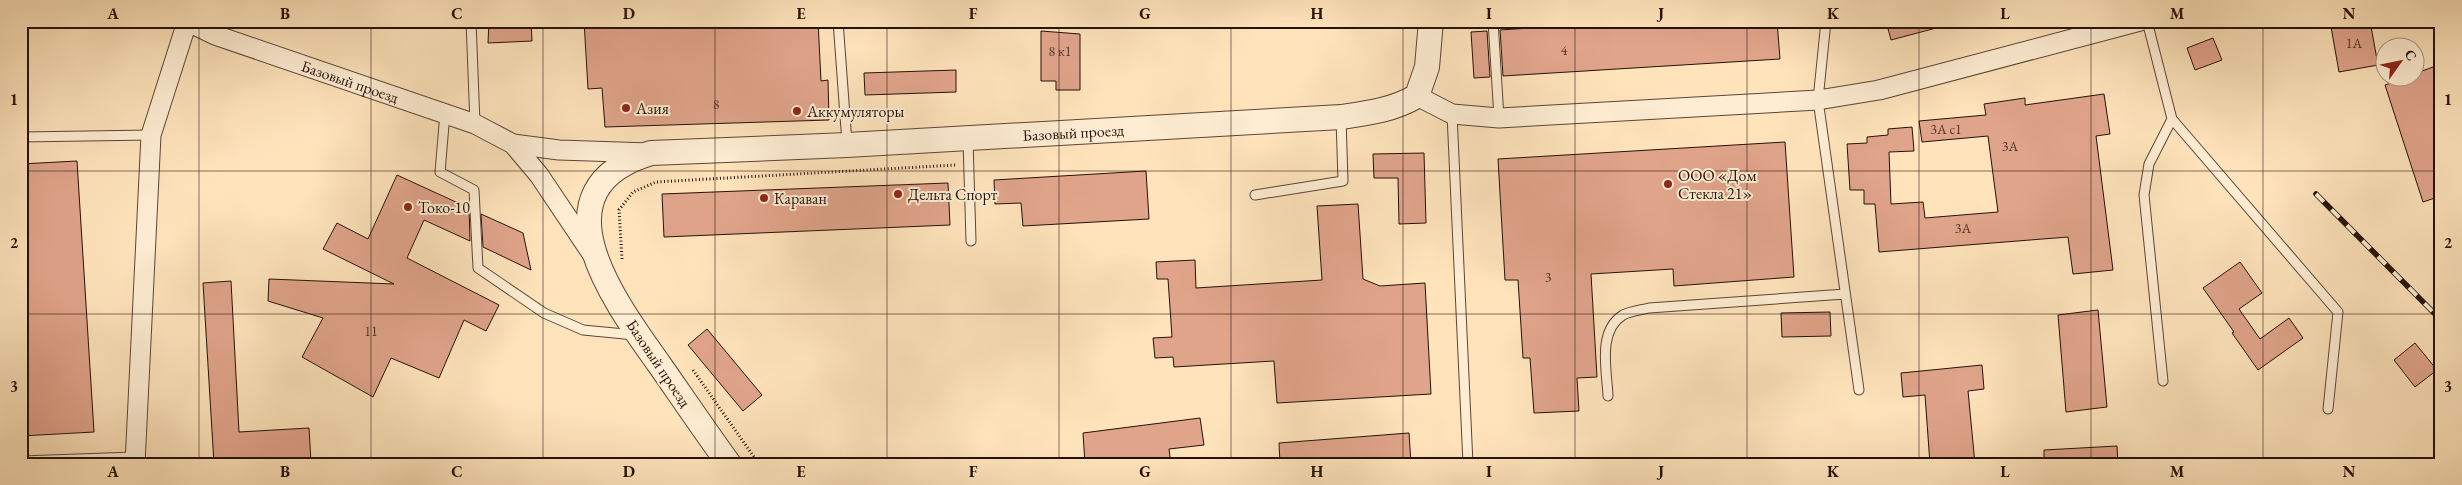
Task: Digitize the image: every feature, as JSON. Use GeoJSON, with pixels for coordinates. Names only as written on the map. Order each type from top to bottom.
{"type":"FeatureCollection","features":[{"type":"Feature","properties":{"kind":"street"},"geometry":{"type":"LineString","coordinates":[[1431,21],[1427,67],[1417,96],[1452,114],[1499,118],[1818,100],[1879,90],[2140,21]]}},
{"type":"Feature","properties":{"kind":"street","name":"Базовый проезд"},"geometry":{"type":"LineString","coordinates":[[186,22],[215,35],[475,124],[513,144],[560,150],[651,153],[847,145],[1341,117],[1380,112],[1399,106],[1417,96]]}},
{"type":"Feature","properties":{"kind":"street"},"geometry":{"type":"LineString","coordinates":[[134,460],[151,135],[186,22]]}},
{"type":"Feature","properties":{"kind":"street","name":"Базовый проезд"},"geometry":{"type":"LineString","coordinates":[[513,144],[566,212],[596,260],[639,336],[728,464]]}},
{"type":"Feature","properties":{"kind":"street","name":"Базовый проезд"},"geometry":{"type":"LineString","coordinates":[[596,260],[589,235],[588,217],[593,194],[616,168],[634,158],[651,153]]}},
{"type":"Feature","properties":{"kind":"lane"},"geometry":{"type":"LineString","coordinates":[[471,21],[475,124]]}},
{"type":"Feature","properties":{"kind":"lane"},"geometry":{"type":"LineString","coordinates":[[838,21],[847,145]]}},
{"type":"Feature","properties":{"kind":"lane"},"geometry":{"type":"LineString","coordinates":[[1493,21],[1499,118]]}},
{"type":"Feature","properties":{"kind":"lane"},"geometry":{"type":"LineString","coordinates":[[1826,21],[1818,100],[1859,390]]}},
{"type":"Feature","properties":{"kind":"lane"},"geometry":{"type":"LineString","coordinates":[[2147,21],[2172,119],[2338,312],[2328,409]]}},
{"type":"Feature","properties":{"kind":"lane"},"geometry":{"type":"LineString","coordinates":[[444,113],[440,172],[474,190],[478,268],[544,313],[583,330],[639,336]]}},
{"type":"Feature","properties":{"kind":"lane"},"geometry":{"type":"LineString","coordinates":[[1452,114],[1468,464]]}},
{"type":"Feature","properties":{"kind":"lane"},"geometry":{"type":"LineString","coordinates":[[1255,196],[1343,182],[1341,117]]}},
{"type":"Feature","properties":{"kind":"lane"},"geometry":{"type":"LineString","coordinates":[[2163,381],[2144,195],[2149,164],[2172,119]]}},
{"type":"Feature","properties":{"kind":"lane"},"geometry":{"type":"LineString","coordinates":[[21,137],[151,135]]}},
{"type":"Feature","properties":{"kind":"lane"},"geometry":{"type":"LineString","coordinates":[[968,137],[972,241]]}},
{"type":"Feature","properties":{"kind":"lane"},"geometry":{"type":"LineString","coordinates":[[1608,396],[1605,348],[1612,325],[1624,314],[1649,308],[1846,294]]}},
{"type":"Feature","properties":{"kind":"lane"},"geometry":{"type":"LineString","coordinates":[[21,461],[134,460]]}},
{"type":"Feature","properties":{"kind":"path"},"geometry":{"type":"LineString","coordinates":[[623,262],[620,210],[634,192],[656,182],[969,164]]}},
{"type":"Feature","properties":{"kind":"path"},"geometry":{"type":"LineString","coordinates":[[691,367],[759,464]]}},
{"type":"Feature","properties":{"kind":"building"},"geometry":{"type":"Polygon","coordinates":[[[489,21],[531,21],[532,41],[488,43],[489,21]]]}},
{"type":"Feature","properties":{"kind":"building"},"geometry":{"type":"Polygon","coordinates":[[[584,21],[818,21],[821,81],[828,80],[829,120],[605,127],[602,88],[588,89],[584,21]]]}},
{"type":"Feature","properties":{"kind":"building"},"geometry":{"type":"Polygon","coordinates":[[[1634,21],[1777,21],[1780,59],[1503,76],[1500,30],[1634,21]]]}},
{"type":"Feature","properties":{"kind":"building"},"geometry":{"type":"Polygon","coordinates":[[[1886,21],[1939,21],[1940,27],[1891,40],[1886,21]]]}},
{"type":"Feature","properties":{"kind":"building"},"geometry":{"type":"Polygon","coordinates":[[[2330,21],[2370,21],[2374,43],[2374,66],[2339,72],[2330,21]]]}},
{"type":"Feature","properties":{"kind":"building"},"geometry":{"type":"Polygon","coordinates":[[[1041,31],[1080,34],[1080,90],[1056,90],[1056,81],[1041,81],[1041,31]]]}},
{"type":"Feature","properties":{"kind":"building"},"geometry":{"type":"Polygon","coordinates":[[[1487,31],[1490,77],[1474,78],[1471,32],[1487,31]]]}},
{"type":"Feature","properties":{"kind":"building"},"geometry":{"type":"Polygon","coordinates":[[[2213,38],[2222,60],[2195,70],[2187,48],[2213,38]]]}},
{"type":"Feature","properties":{"kind":"building"},"geometry":{"type":"Polygon","coordinates":[[[2441,64],[2441,196],[2423,202],[2386,88],[2424,88],[2424,70],[2441,64]]]}},
{"type":"Feature","properties":{"kind":"building"},"geometry":{"type":"Polygon","coordinates":[[[956,70],[956,92],[865,95],[864,73],[956,70]]]}},
{"type":"Feature","properties":{"kind":"building"},"geometry":{"type":"Polygon","coordinates":[[[2104,94],[2110,134],[2096,136],[2113,270],[2073,274],[2068,237],[1879,252],[1875,204],[1864,204],[1864,190],[1850,190],[1847,144],[1867,143],[1867,137],[1888,135],[1888,129],[1912,127],[1914,151],[1889,152],[1891,204],[1923,202],[1925,218],[1998,212],[1988,136],[1922,142],[1919,121],[1986,115],[1984,104],[2025,98],[2025,105],[2104,94]]]}},
{"type":"Feature","properties":{"kind":"building"},"geometry":{"type":"Polygon","coordinates":[[[1785,142],[1794,277],[1674,286],[1673,269],[1591,274],[1597,377],[1577,378],[1579,411],[1534,413],[1530,358],[1523,358],[1518,280],[1505,280],[1498,159],[1785,142]]]}},
{"type":"Feature","properties":{"kind":"building"},"geometry":{"type":"Polygon","coordinates":[[[1424,153],[1426,223],[1399,224],[1398,178],[1374,178],[1373,154],[1424,153]]]}},
{"type":"Feature","properties":{"kind":"building"},"geometry":{"type":"Polygon","coordinates":[[[77,161],[94,432],[21,436],[21,164],[77,161]]]}},
{"type":"Feature","properties":{"kind":"building"},"geometry":{"type":"Polygon","coordinates":[[[1146,171],[1149,219],[1023,226],[1021,203],[995,204],[994,180],[1146,171]]]}},
{"type":"Feature","properties":{"kind":"building"},"geometry":{"type":"Polygon","coordinates":[[[397,175],[469,208],[470,241],[424,220],[407,258],[499,305],[486,331],[464,320],[439,378],[391,358],[373,397],[302,357],[323,318],[268,301],[269,279],[394,284],[323,249],[337,223],[368,239],[397,175]]]}},
{"type":"Feature","properties":{"kind":"building"},"geometry":{"type":"Polygon","coordinates":[[[948,183],[950,225],[664,237],[662,194],[948,183]]]}},
{"type":"Feature","properties":{"kind":"building"},"geometry":{"type":"Polygon","coordinates":[[[1358,204],[1363,279],[1380,286],[1425,283],[1431,394],[1277,403],[1274,361],[1174,367],[1173,357],[1155,358],[1153,338],[1172,337],[1168,279],[1157,279],[1156,262],[1195,260],[1196,288],[1322,280],[1317,206],[1358,204]]]}},
{"type":"Feature","properties":{"kind":"building"},"geometry":{"type":"Polygon","coordinates":[[[481,214],[523,233],[531,270],[483,247],[481,214]]]}},
{"type":"Feature","properties":{"kind":"building"},"geometry":{"type":"Polygon","coordinates":[[[2240,262],[2262,293],[2239,309],[2260,339],[2289,318],[2303,338],[2258,370],[2203,288],[2240,262]]]}},
{"type":"Feature","properties":{"kind":"building"},"geometry":{"type":"Polygon","coordinates":[[[231,281],[239,432],[309,428],[311,462],[214,464],[203,283],[231,281]]]}},
{"type":"Feature","properties":{"kind":"building"},"geometry":{"type":"Polygon","coordinates":[[[2098,310],[2107,407],[2066,412],[2058,315],[2098,310]]]}},
{"type":"Feature","properties":{"kind":"building"},"geometry":{"type":"Polygon","coordinates":[[[1830,312],[1831,336],[1782,337],[1781,313],[1830,312]]]}},
{"type":"Feature","properties":{"kind":"building"},"geometry":{"type":"Polygon","coordinates":[[[707,329],[762,395],[743,411],[688,345],[707,329]]]}},
{"type":"Feature","properties":{"kind":"building"},"geometry":{"type":"Polygon","coordinates":[[[2415,343],[2437,370],[2415,387],[2394,360],[2415,343]]]}},
{"type":"Feature","properties":{"kind":"building"},"geometry":{"type":"Polygon","coordinates":[[[1982,365],[1984,389],[1968,391],[1975,464],[1930,464],[1925,395],[1903,397],[1901,373],[1982,365]]]}},
{"type":"Feature","properties":{"kind":"building"},"geometry":{"type":"Polygon","coordinates":[[[1200,418],[1204,445],[1169,449],[1171,464],[1085,464],[1083,433],[1200,418]]]}},
{"type":"Feature","properties":{"kind":"building"},"geometry":{"type":"Polygon","coordinates":[[[1409,433],[1411,464],[1280,464],[1279,443],[1409,433]]]}},
{"type":"Feature","properties":{"kind":"building"},"geometry":{"type":"Polygon","coordinates":[[[2117,446],[2118,464],[2044,464],[2044,450],[2117,446]]]}},
{"type":"Feature","properties":{"kind":"railway"},"geometry":{"type":"LineString","coordinates":[[2316,194],[2441,320]]}},
{"type":"Feature","properties":{"kind":"place","name":"Азия"},"geometry":{"type":"Point","coordinates":[626,108]}},
{"type":"Feature","properties":{"kind":"place","name":"Аккумуляторы"},"geometry":{"type":"Point","coordinates":[797,111]}},
{"type":"Feature","properties":{"kind":"place","name":"ООО «Дом Стекла 21»"},"geometry":{"type":"Point","coordinates":[1668,184]}},
{"type":"Feature","properties":{"kind":"place","name":"Дельта Спорт"},"geometry":{"type":"Point","coordinates":[898,194]}},
{"type":"Feature","properties":{"kind":"place","name":"Караван"},"geometry":{"type":"Point","coordinates":[764,198]}},
{"type":"Feature","properties":{"kind":"place","name":"Токо-10"},"geometry":{"type":"Point","coordinates":[408,207]}}]}
